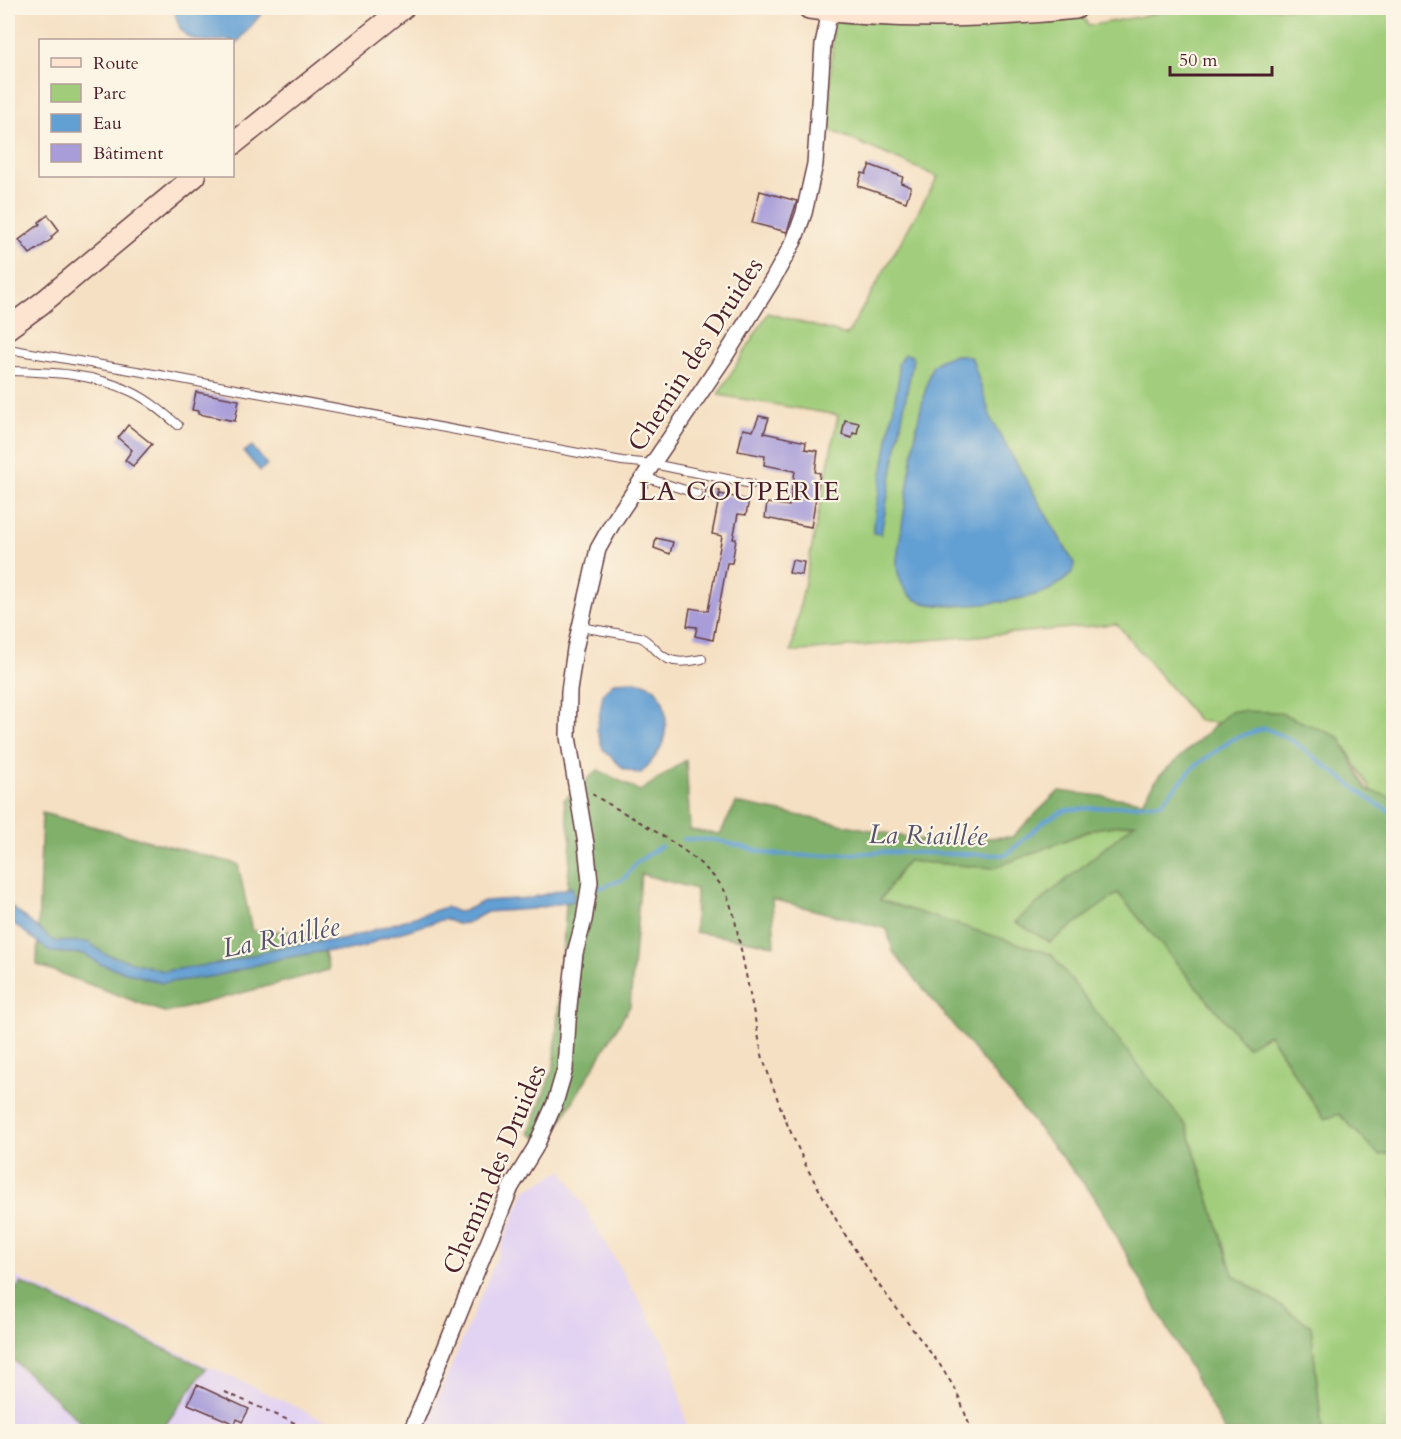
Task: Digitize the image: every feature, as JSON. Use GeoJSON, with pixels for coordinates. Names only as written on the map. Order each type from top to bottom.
{"type":"FeatureCollection","features":[{"type":"Feature","properties":{"kind":"street"},"geometry":{"type":"LineString","coordinates":[[234,143],[403,8]]}},
{"type":"Feature","properties":{"kind":"street"},"geometry":{"type":"LineString","coordinates":[[809,8],[830,11],[946,15],[1076,8]]}},
{"type":"Feature","properties":{"kind":"street","name":"Chemin des Druides"},"geometry":{"type":"LineString","coordinates":[[411,1431],[511,1187],[535,1148],[555,1103],[565,1069],[575,953],[584,920],[590,882],[586,843],[568,737],[568,691],[598,549],[730,348],[794,241],[804,213],[815,164],[823,44],[830,11]]}},
{"type":"Feature","properties":{"kind":"street"},"geometry":{"type":"LineString","coordinates":[[8,328],[42,303],[194,177]]}},
{"type":"Feature","properties":{"kind":"lane"},"geometry":{"type":"LineString","coordinates":[[8,349],[172,377],[622,461],[653,464],[752,484]]}},
{"type":"Feature","properties":{"kind":"lane"},"geometry":{"type":"LineString","coordinates":[[8,371],[53,372],[98,379],[133,392],[178,425]]}},
{"type":"Feature","properties":{"kind":"lane"},"geometry":{"type":"LineString","coordinates":[[644,477],[698,494]]}},
{"type":"Feature","properties":{"kind":"lane"},"geometry":{"type":"LineString","coordinates":[[580,627],[640,637],[648,641],[669,660],[683,663],[702,659]]}},
{"type":"Feature","properties":{"kind":"path"},"geometry":{"type":"LineString","coordinates":[[575,783],[653,829],[709,871],[726,894],[734,915],[763,1059],[784,1117],[807,1168],[842,1230],[878,1284],[940,1365],[957,1392],[972,1431]]}},
{"type":"Feature","properties":{"kind":"path"},"geometry":{"type":"LineString","coordinates":[[225,1392],[315,1431]]}},
{"type":"Feature","properties":{"kind":"shaded area"},"geometry":{"type":"Polygon","coordinates":[[[563,1170],[670,1353],[688,1431],[424,1431],[525,1190],[563,1170]]]}},
{"type":"Feature","properties":{"kind":"shaded area"},"geometry":{"type":"Polygon","coordinates":[[[8,1273],[348,1431],[8,1432],[8,1273]]]}},
{"type":"Feature","properties":{"kind":"green space"},"geometry":{"type":"Polygon","coordinates":[[[834,8],[1081,8],[1088,26],[1186,8],[1393,8],[1393,827],[1339,737],[1199,721],[1117,624],[791,652],[838,415],[718,395],[768,313],[847,335],[938,177],[828,129],[834,8]]]}},
{"type":"Feature","properties":{"kind":"green space"},"geometry":{"type":"Polygon","coordinates":[[[1231,711],[1278,712],[1339,737],[1367,790],[1393,797],[1393,1153],[1379,1155],[1339,1114],[1324,1119],[1269,1034],[1247,1047],[1118,893],[1050,942],[1015,922],[1135,823],[1094,829],[994,868],[907,861],[880,900],[1051,954],[1187,1127],[1233,1275],[1311,1326],[1322,1431],[1225,1431],[1094,1196],[893,952],[887,929],[772,899],[775,945],[695,932],[696,889],[641,874],[630,1006],[547,1145],[529,1133],[554,1066],[571,840],[564,800],[598,770],[640,791],[686,760],[690,830],[720,834],[736,803],[920,840],[1012,837],[1059,791],[1143,801],[1159,776],[1231,711]]]}},
{"type":"Feature","properties":{"kind":"green space"},"geometry":{"type":"Polygon","coordinates":[[[42,813],[238,864],[252,931],[320,932],[329,970],[166,1013],[37,965],[42,813]]]}},
{"type":"Feature","properties":{"kind":"green space"},"geometry":{"type":"Polygon","coordinates":[[[1136,822],[1016,922],[1050,942],[1117,892],[1247,1047],[1269,1034],[1324,1119],[1339,1114],[1379,1155],[1393,1153],[1393,1431],[1322,1431],[1311,1326],[1233,1275],[1187,1127],[880,901],[907,861],[994,868],[1094,829],[1136,822]]]}},
{"type":"Feature","properties":{"kind":"green space"},"geometry":{"type":"Polygon","coordinates":[[[21,1283],[206,1368],[161,1431],[90,1431],[8,1355],[8,1298],[21,1283]]]}},
{"type":"Feature","properties":{"kind":"water"},"geometry":{"type":"Polygon","coordinates":[[[174,8],[266,8],[234,47],[234,39],[195,39],[186,35],[179,26],[174,8]]]}},
{"type":"Feature","properties":{"kind":"water"},"geometry":{"type":"Polygon","coordinates":[[[904,354],[912,356],[913,359],[881,534],[873,533],[899,376],[898,364],[904,354]]]}},
{"type":"Feature","properties":{"kind":"water"},"geometry":{"type":"Polygon","coordinates":[[[956,355],[972,358],[992,421],[1074,563],[1073,571],[1066,579],[1054,588],[1039,594],[1003,602],[943,605],[915,599],[910,596],[901,581],[897,559],[917,425],[930,371],[941,360],[956,355]]]}},
{"type":"Feature","properties":{"kind":"water"},"geometry":{"type":"Polygon","coordinates":[[[252,446],[267,465],[260,471],[244,452],[252,446]]]}},
{"type":"Feature","properties":{"kind":"water"},"geometry":{"type":"Polygon","coordinates":[[[635,681],[647,684],[660,696],[666,719],[663,742],[653,759],[640,774],[624,769],[603,749],[597,730],[603,694],[614,682],[635,681]]]}},
{"type":"Feature","properties":{"kind":"water"},"geometry":{"type":"Polygon","coordinates":[[[572,887],[575,901],[532,909],[487,912],[467,923],[457,924],[445,919],[379,939],[366,946],[344,951],[326,951],[279,959],[216,976],[162,983],[100,964],[85,954],[50,952],[8,919],[8,904],[54,941],[88,942],[105,954],[163,971],[224,963],[277,948],[326,940],[342,940],[446,907],[458,912],[484,901],[531,898],[572,887]]]}},
{"type":"Feature","properties":{"kind":"building"},"geometry":{"type":"Polygon","coordinates":[[[870,165],[903,177],[901,183],[911,187],[906,202],[858,186],[862,173],[866,174],[870,165]]]}},
{"type":"Feature","properties":{"kind":"building"},"geometry":{"type":"Polygon","coordinates":[[[760,191],[797,201],[787,232],[752,223],[760,191]]]}},
{"type":"Feature","properties":{"kind":"building"},"geometry":{"type":"Polygon","coordinates":[[[48,215],[59,230],[51,237],[52,239],[30,254],[19,240],[48,215]]]}},
{"type":"Feature","properties":{"kind":"building"},"geometry":{"type":"Polygon","coordinates":[[[196,392],[239,400],[235,421],[198,414],[198,411],[192,410],[196,392]]]}},
{"type":"Feature","properties":{"kind":"building"},"geometry":{"type":"Polygon","coordinates":[[[759,416],[769,418],[764,433],[806,442],[805,449],[818,451],[815,472],[820,473],[811,527],[765,518],[767,503],[789,506],[795,471],[764,465],[765,456],[738,451],[743,429],[753,431],[759,416]]]}},
{"type":"Feature","properties":{"kind":"building"},"geometry":{"type":"Polygon","coordinates":[[[845,420],[859,423],[857,434],[853,433],[852,438],[842,435],[845,420]]]}},
{"type":"Feature","properties":{"kind":"building"},"geometry":{"type":"Polygon","coordinates":[[[128,425],[152,444],[133,466],[125,460],[132,450],[118,438],[128,425]]]}},
{"type":"Feature","properties":{"kind":"building"},"geometry":{"type":"Polygon","coordinates":[[[706,488],[720,491],[718,501],[705,498],[706,488]]]}},
{"type":"Feature","properties":{"kind":"building"},"geometry":{"type":"Polygon","coordinates":[[[720,494],[749,500],[746,515],[738,514],[733,539],[736,539],[732,563],[727,563],[713,640],[695,636],[697,627],[687,626],[690,608],[708,611],[722,536],[712,534],[720,494]]]}},
{"type":"Feature","properties":{"kind":"building"},"geometry":{"type":"Polygon","coordinates":[[[656,538],[673,542],[670,554],[654,548],[656,538]]]}},
{"type":"Feature","properties":{"kind":"building"},"geometry":{"type":"Polygon","coordinates":[[[792,560],[804,562],[802,575],[789,573],[792,560]]]}},
{"type":"Feature","properties":{"kind":"building"},"geometry":{"type":"Polygon","coordinates":[[[197,1385],[249,1409],[242,1422],[237,1419],[235,1424],[188,1404],[197,1385]]]}},
{"type":"Feature","properties":{"kind":"waterway","name":"La Riaillée"},"geometry":{"type":"LineString","coordinates":[[683,839],[716,840],[771,854],[810,856],[885,852],[1006,855],[1046,820],[1066,810],[1161,803],[1195,766],[1233,739],[1265,728],[1293,741],[1375,803],[1394,813]]}},
{"type":"Feature","properties":{"kind":"waterway","name":"La Riaillée"},"geometry":{"type":"LineString","coordinates":[[600,888],[624,879],[636,863],[661,846]]}},
{"type":"Feature","properties":{"kind":"district","name":"LA COUPERIE"},"geometry":{"type":"Point","coordinates":[740,491]}}]}
